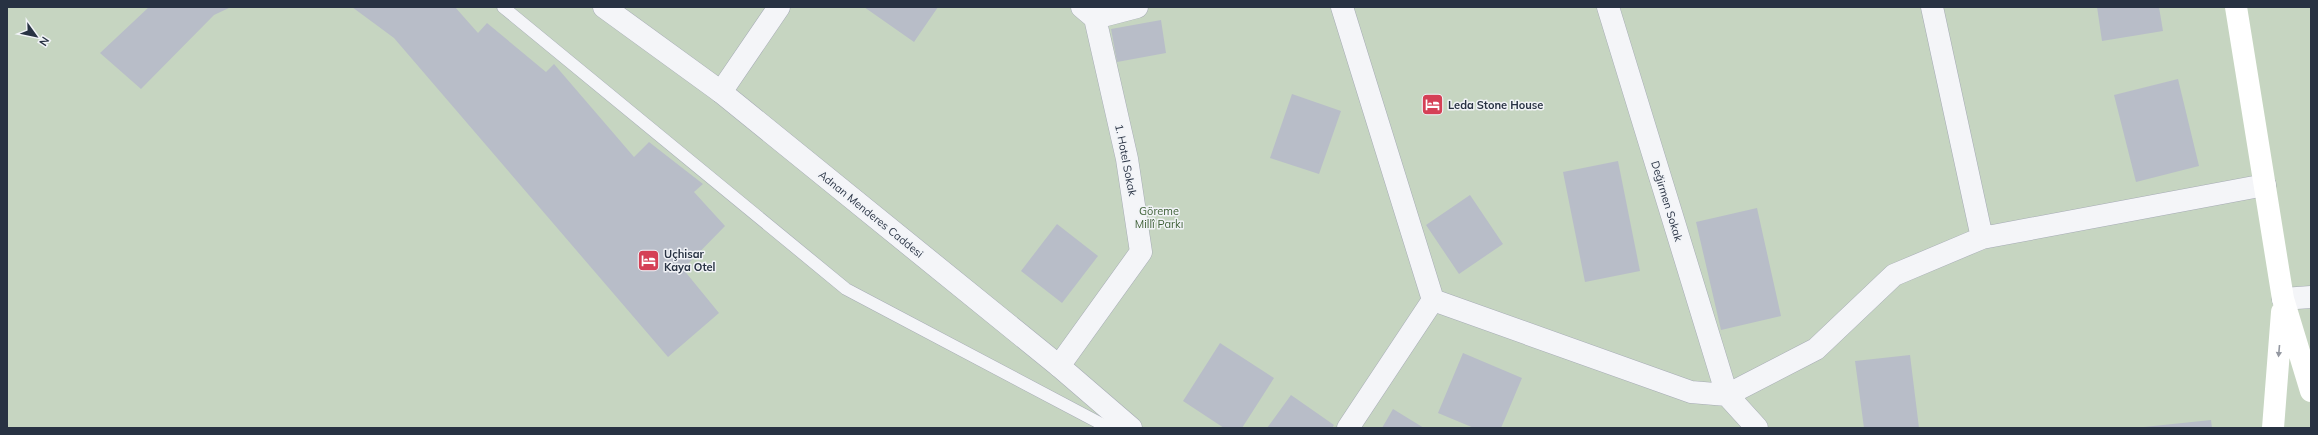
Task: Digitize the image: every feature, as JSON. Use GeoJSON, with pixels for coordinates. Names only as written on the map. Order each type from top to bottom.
{"type":"FeatureCollection","features":[{"type":"Feature","properties":{"kind":"main road"},"geometry":{"type":"LineString","coordinates":[[2236,7],[2283,299],[2311,391]]}},
{"type":"Feature","properties":{"kind":"main road"},"geometry":{"type":"LineString","coordinates":[[2273,428],[2283,299]]}},
{"type":"Feature","properties":{"kind":"street","name":"Adnan Menderes Caddesi"},"geometry":{"type":"LineString","coordinates":[[604,7],[720,92],[1060,366],[1131,428]]}},
{"type":"Feature","properties":{"kind":"street"},"geometry":{"type":"LineString","coordinates":[[720,92],[779,7]]}},
{"type":"Feature","properties":{"kind":"street"},"geometry":{"type":"LineString","coordinates":[[1089,12],[1137,7]]}},
{"type":"Feature","properties":{"kind":"street"},"geometry":{"type":"LineString","coordinates":[[1342,7],[1433,300]]}},
{"type":"Feature","properties":{"kind":"street","name":"Değirmen Sokak"},"geometry":{"type":"LineString","coordinates":[[1608,7],[1726,396]]}},
{"type":"Feature","properties":{"kind":"street"},"geometry":{"type":"LineString","coordinates":[[1932,7],[1982,238]]}},
{"type":"Feature","properties":{"kind":"street","name":"1. Hotel Sokak"},"geometry":{"type":"LineString","coordinates":[[1060,366],[1141,252],[1127,159],[1089,12]]}},
{"type":"Feature","properties":{"kind":"street"},"geometry":{"type":"LineString","coordinates":[[1433,300],[1665,384],[1691,392],[1726,396],[1816,349],[1894,275],[1982,238],[2265,185]]}},
{"type":"Feature","properties":{"kind":"street"},"geometry":{"type":"LineString","coordinates":[[2283,299],[2311,297]]}},
{"type":"Feature","properties":{"kind":"street"},"geometry":{"type":"LineString","coordinates":[[1348,428],[1433,300]]}},
{"type":"Feature","properties":{"kind":"street"},"geometry":{"type":"LineString","coordinates":[[1726,396],[1757,428]]}},
{"type":"Feature","properties":{"kind":"lane"},"geometry":{"type":"LineString","coordinates":[[503,7],[846,289],[1109,428]]}},
{"type":"Feature","properties":{"kind":"green space","name":"Göreme Millî Parkı"},"geometry":{"type":"Polygon","coordinates":[[[7,7],[2311,7],[2311,428],[7,428],[7,7]]]}},
{"type":"Feature","properties":{"kind":"building"},"geometry":{"type":"Polygon","coordinates":[[[149,7],[231,7],[214,15],[141,89],[100,53],[149,7]]]}},
{"type":"Feature","properties":{"kind":"building"},"geometry":{"type":"Polygon","coordinates":[[[352,7],[455,7],[478,33],[487,23],[546,72],[554,64],[634,157],[649,142],[703,184],[694,192],[725,226],[683,269],[719,313],[668,357],[394,38],[352,7]]]}},
{"type":"Feature","properties":{"kind":"building"},"geometry":{"type":"Polygon","coordinates":[[[864,7],[938,7],[914,42],[864,7]]]}},
{"type":"Feature","properties":{"kind":"building"},"geometry":{"type":"Polygon","coordinates":[[[2097,7],[2159,7],[2163,31],[2102,41],[2097,7]]]}},
{"type":"Feature","properties":{"kind":"building"},"geometry":{"type":"Polygon","coordinates":[[[1161,20],[1166,53],[1117,62],[1111,29],[1161,20]]]}},
{"type":"Feature","properties":{"kind":"building"},"geometry":{"type":"Polygon","coordinates":[[[2178,79],[2199,166],[2136,182],[2114,95],[2178,79]]]}},
{"type":"Feature","properties":{"kind":"building"},"geometry":{"type":"Polygon","coordinates":[[[1292,94],[1341,111],[1319,174],[1270,158],[1292,94]]]}},
{"type":"Feature","properties":{"kind":"building"},"geometry":{"type":"Polygon","coordinates":[[[1618,161],[1640,271],[1585,282],[1563,172],[1618,161]]]}},
{"type":"Feature","properties":{"kind":"building"},"geometry":{"type":"Polygon","coordinates":[[[1470,195],[1503,244],[1459,274],[1426,225],[1470,195]]]}},
{"type":"Feature","properties":{"kind":"building"},"geometry":{"type":"Polygon","coordinates":[[[1757,208],[1781,316],[1721,330],[1696,222],[1757,208]]]}},
{"type":"Feature","properties":{"kind":"building"},"geometry":{"type":"Polygon","coordinates":[[[1057,224],[1098,256],[1062,303],[1021,271],[1057,224]]]}},
{"type":"Feature","properties":{"kind":"building"},"geometry":{"type":"Polygon","coordinates":[[[1220,343],[1274,378],[1242,428],[1224,428],[1183,401],[1220,343]]]}},
{"type":"Feature","properties":{"kind":"building"},"geometry":{"type":"Polygon","coordinates":[[[1463,353],[1522,378],[1501,428],[1474,428],[1438,413],[1463,353]]]}},
{"type":"Feature","properties":{"kind":"building"},"geometry":{"type":"Polygon","coordinates":[[[1910,355],[1919,428],[1864,428],[1855,361],[1910,355]]]}},
{"type":"Feature","properties":{"kind":"building"},"geometry":{"type":"Polygon","coordinates":[[[1291,395],[1334,425],[1332,428],[1267,428],[1291,395]]]}},
{"type":"Feature","properties":{"kind":"building"},"geometry":{"type":"Polygon","coordinates":[[[1393,409],[1424,428],[1382,428],[1393,409]]]}},
{"type":"Feature","properties":{"kind":"building"},"geometry":{"type":"Polygon","coordinates":[[[2211,420],[2212,428],[2144,428],[2144,427],[2211,420]]]}},
{"type":"Feature","properties":{"kind":"place","name":"Leda Stone House"},"geometry":{"type":"Point","coordinates":[1433,105]}},
{"type":"Feature","properties":{"kind":"place","name":"Uçhisar Kaya Otel"},"geometry":{"type":"Point","coordinates":[649,260]}}]}
